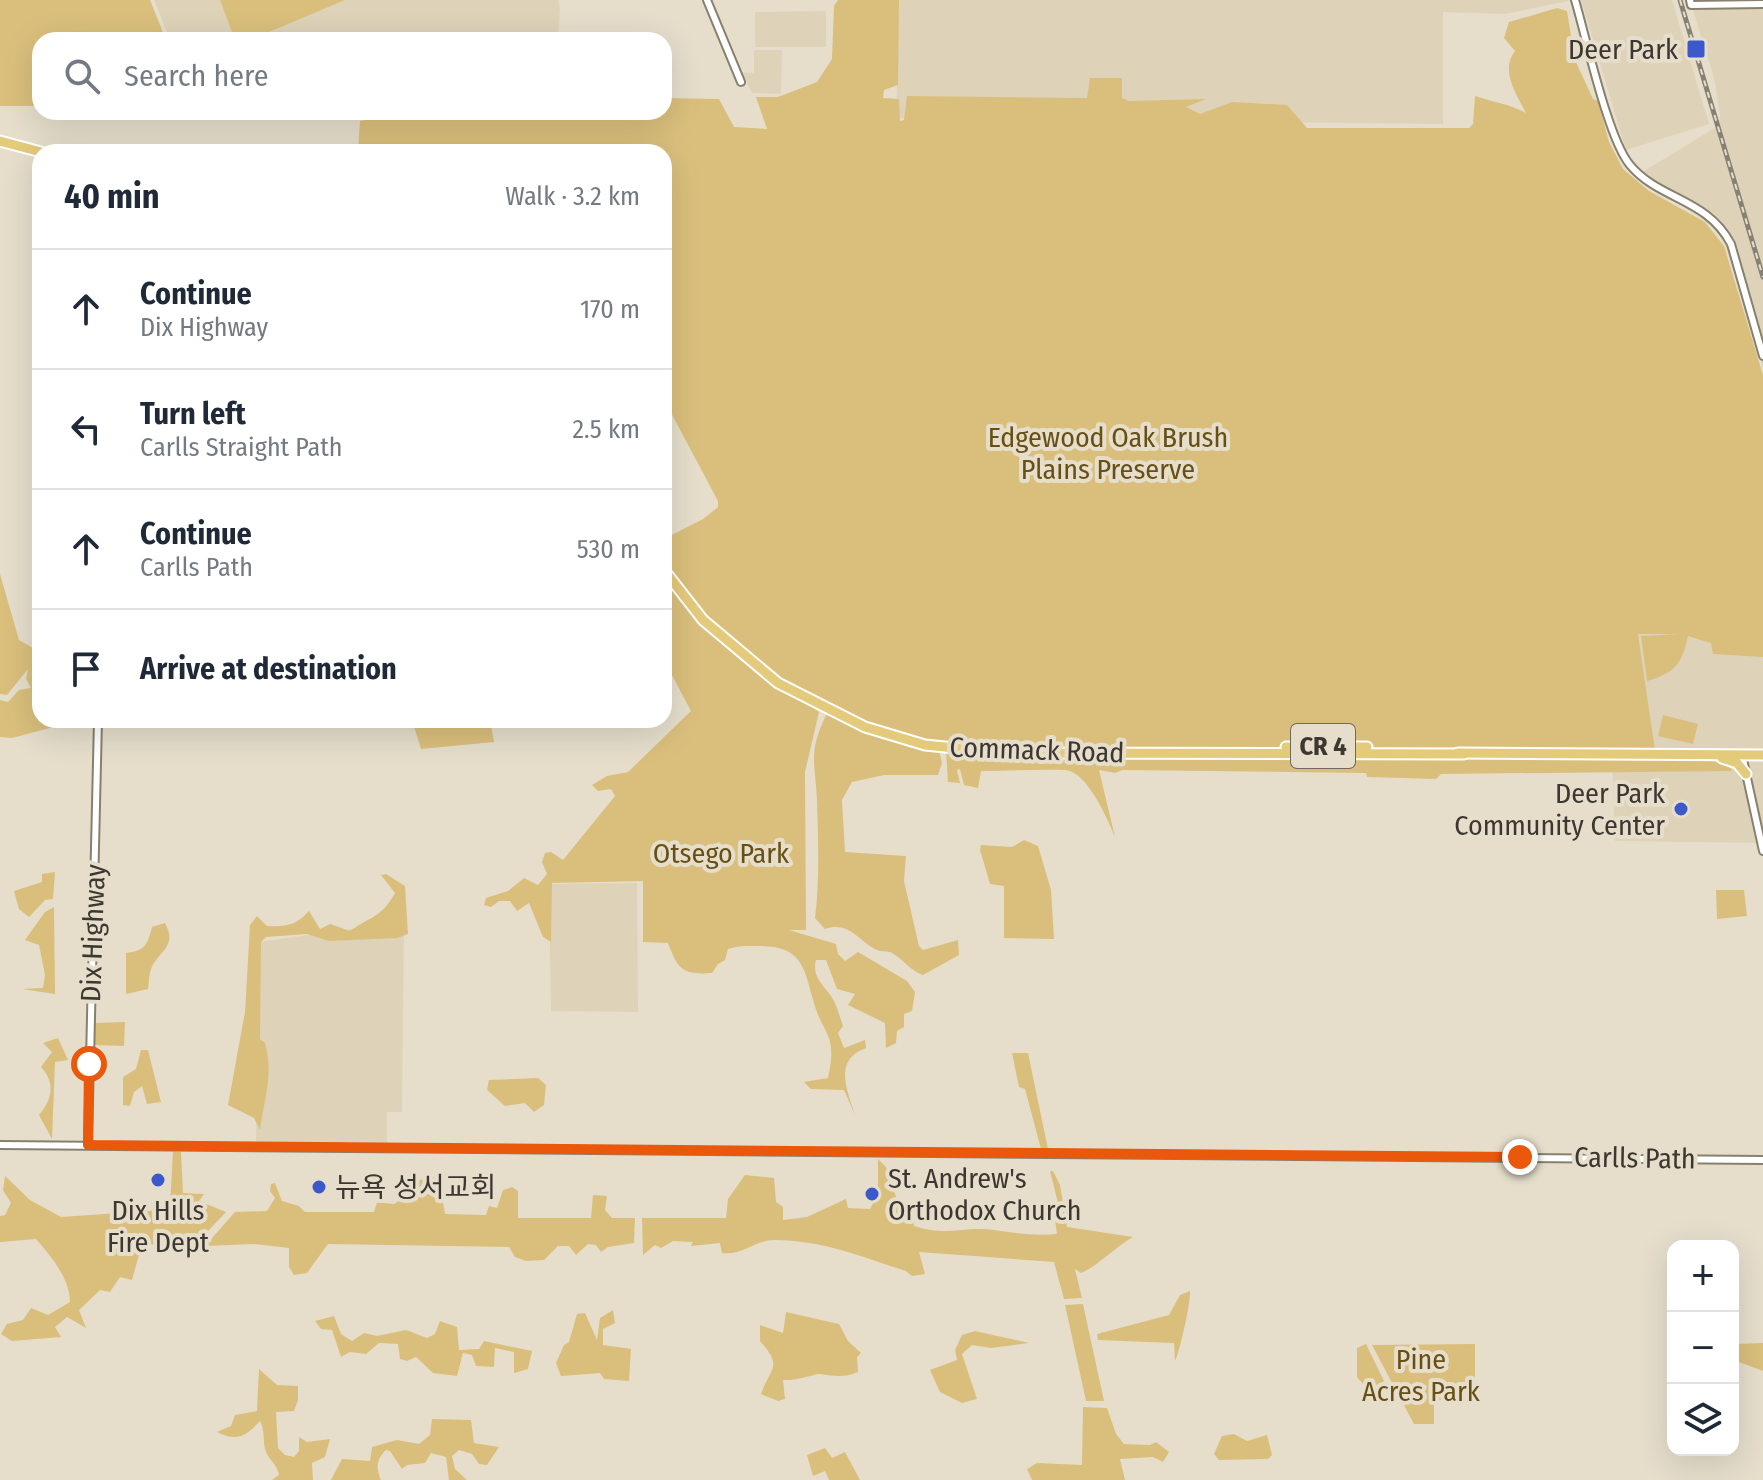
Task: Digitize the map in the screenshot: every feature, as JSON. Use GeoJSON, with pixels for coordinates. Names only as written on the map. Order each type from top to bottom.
{"type":"FeatureCollection","features":[{"type":"Feature","properties":{"kind":"main road"},"geometry":{"type":"LineString","coordinates":[[0,141],[32,150]]}},
{"type":"Feature","properties":{"kind":"main road","name":"Commack Road"},"geometry":{"type":"LineString","coordinates":[[672,580],[703,620],[751,664],[807,700],[865,727],[925,745],[971,752],[1763,755]]}},
{"type":"Feature","properties":{"kind":"main road"},"geometry":{"type":"LineString","coordinates":[[1715,755],[1734,761],[1746,774]]}},
{"type":"Feature","properties":{"kind":"street"},"geometry":{"type":"LineString","coordinates":[[707,0],[741,82]]}},
{"type":"Feature","properties":{"kind":"street"},"geometry":{"type":"LineString","coordinates":[[1575,0],[1622,154],[1641,176],[1699,208],[1723,229],[1731,244],[1763,356]]}},
{"type":"Feature","properties":{"kind":"street"},"geometry":{"type":"LineString","coordinates":[[1690,2],[1763,4]]}},
{"type":"Feature","properties":{"kind":"street","name":"Dix Highway"},"geometry":{"type":"LineString","coordinates":[[88,1145],[98,728]]}},
{"type":"Feature","properties":{"kind":"street"},"geometry":{"type":"LineString","coordinates":[[1742,755],[1763,851]]}},
{"type":"Feature","properties":{"kind":"street","name":"Carlls Path"},"geometry":{"type":"LineString","coordinates":[[0,1145],[1267,1153],[1763,1160]]}},
{"type":"Feature","properties":{"kind":"shaded area"},"geometry":{"type":"Polygon","coordinates":[[[154,0],[558,0],[560,8],[558,32],[167,32],[154,0]]]}},
{"type":"Feature","properties":{"kind":"shaded area"},"geometry":{"type":"Polygon","coordinates":[[[896,0],[1573,0],[1505,14],[1443,12],[1443,124],[897,118],[896,0]]]}},
{"type":"Feature","properties":{"kind":"shaded area"},"geometry":{"type":"Polygon","coordinates":[[[1581,0],[1672,0],[1709,124],[1626,150],[1581,0]]]}},
{"type":"Feature","properties":{"kind":"shaded area"},"geometry":{"type":"Polygon","coordinates":[[[1690,0],[1763,0],[1763,369],[1719,231],[1706,218],[1636,176],[1718,126],[1720,116],[1714,78],[1690,0]]]}},
{"type":"Feature","properties":{"kind":"shaded area"},"geometry":{"type":"Polygon","coordinates":[[[826,11],[826,47],[755,47],[755,12],[826,11]]]}},
{"type":"Feature","properties":{"kind":"shaded area"},"geometry":{"type":"Polygon","coordinates":[[[754,50],[782,50],[781,94],[752,93],[742,72],[754,73],[754,50]]]}},
{"type":"Feature","properties":{"kind":"shaded area"},"geometry":{"type":"Polygon","coordinates":[[[1677,632],[1763,656],[1763,843],[1615,841],[1612,752],[1655,752],[1638,634],[1677,632]]]}},
{"type":"Feature","properties":{"kind":"shaded area"},"geometry":{"type":"Polygon","coordinates":[[[637,883],[638,1012],[551,1011],[549,884],[637,883]]]}},
{"type":"Feature","properties":{"kind":"shaded area"},"geometry":{"type":"Polygon","coordinates":[[[404,922],[402,1112],[387,1112],[387,1144],[256,1143],[258,942],[404,922]]]}},
{"type":"Feature","properties":{"kind":"green space"},"geometry":{"type":"Polygon","coordinates":[[[0,0],[150,0],[163,32],[32,32],[32,106],[0,106],[0,0]]]}},
{"type":"Feature","properties":{"kind":"green space"},"geometry":{"type":"Polygon","coordinates":[[[220,0],[345,0],[269,32],[232,32],[220,0]]]}},
{"type":"Feature","properties":{"kind":"green space","name":"Edgewood Oak Brush Plains Preserve"},"geometry":{"type":"Polygon","coordinates":[[[838,0],[899,0],[898,85],[884,90],[883,98],[899,99],[900,121],[904,120],[907,96],[1087,98],[1090,78],[1122,78],[1122,98],[1129,101],[1206,99],[1186,107],[1200,114],[1232,102],[1287,105],[1307,128],[1469,128],[1473,124],[1475,96],[1526,113],[1509,74],[1515,51],[1504,38],[1509,22],[1557,8],[1567,11],[1575,60],[1593,99],[1598,101],[1609,142],[1623,169],[1649,191],[1705,222],[1724,246],[1763,375],[1763,657],[1713,654],[1711,643],[1688,636],[1676,666],[1664,675],[1647,681],[1641,636],[1680,634],[1638,634],[1655,750],[1611,750],[1611,760],[1707,760],[1729,765],[1732,771],[1441,774],[1436,779],[1367,777],[1366,773],[1122,770],[1115,773],[1099,770],[1115,837],[1089,787],[1073,772],[981,771],[978,788],[964,785],[960,769],[957,770],[960,783],[948,782],[946,751],[939,750],[942,763],[938,775],[884,775],[852,782],[842,800],[845,852],[906,856],[904,881],[919,946],[923,950],[958,940],[959,955],[923,975],[892,953],[875,949],[846,929],[825,929],[815,918],[818,859],[814,758],[820,728],[826,715],[830,716],[813,707],[819,712],[805,772],[806,930],[789,930],[836,944],[838,954],[845,961],[858,952],[907,981],[915,992],[912,1011],[904,1014],[904,1027],[897,1031],[896,1043],[886,1048],[885,1023],[848,1005],[855,994],[837,989],[826,960],[816,960],[818,978],[834,1001],[843,1026],[838,1033],[844,1048],[865,1040],[866,1048],[849,1060],[846,1068],[846,1086],[855,1115],[844,1090],[811,1089],[804,1082],[828,1078],[831,1052],[807,977],[792,954],[773,947],[736,947],[728,949],[725,960],[712,973],[688,972],[679,965],[668,943],[643,942],[643,881],[552,883],[551,942],[543,937],[529,903],[517,911],[510,901],[499,901],[491,907],[484,905],[486,898],[508,891],[524,878],[538,885],[547,874],[542,862],[545,853],[551,852],[563,860],[615,796],[611,789],[598,791],[592,785],[607,776],[628,772],[691,711],[672,675],[672,535],[703,519],[718,507],[718,501],[672,415],[672,144],[359,144],[360,121],[672,120],[672,98],[719,99],[734,127],[767,129],[756,97],[778,97],[817,82],[832,59],[834,6],[838,0]]]}},
{"type":"Feature","properties":{"kind":"green space"},"geometry":{"type":"Polygon","coordinates":[[[0,574],[19,640],[32,647],[32,728],[50,728],[12,738],[0,737],[0,700],[8,702],[19,690],[31,688],[26,679],[28,669],[7,695],[0,694],[0,574]]]}},
{"type":"Feature","properties":{"kind":"green space"},"geometry":{"type":"Polygon","coordinates":[[[1663,715],[1698,724],[1693,744],[1658,736],[1663,715]]]}},
{"type":"Feature","properties":{"kind":"green space"},"geometry":{"type":"Polygon","coordinates":[[[414,728],[491,728],[494,742],[421,749],[414,728]]]}},
{"type":"Feature","properties":{"kind":"green space"},"geometry":{"type":"Polygon","coordinates":[[[1024,840],[1038,846],[1051,890],[1054,939],[1004,938],[1004,886],[990,884],[981,845],[1012,847],[1024,840]]]}},
{"type":"Feature","properties":{"kind":"green space"},"geometry":{"type":"Polygon","coordinates":[[[55,872],[53,899],[45,900],[29,917],[19,909],[14,891],[42,882],[42,874],[55,872]]]}},
{"type":"Feature","properties":{"kind":"green space"},"geometry":{"type":"Polygon","coordinates":[[[386,874],[405,886],[408,934],[397,938],[329,941],[307,934],[266,937],[261,942],[260,1039],[265,1043],[269,1066],[260,1130],[254,1118],[228,1105],[245,1012],[250,925],[257,916],[267,926],[285,925],[295,922],[309,911],[320,929],[330,924],[350,931],[380,912],[390,901],[395,893],[381,875],[386,874]]]}},
{"type":"Feature","properties":{"kind":"green space"},"geometry":{"type":"Polygon","coordinates":[[[1716,890],[1744,890],[1747,916],[1717,919],[1716,890]]]}},
{"type":"Feature","properties":{"kind":"green space"},"geometry":{"type":"Polygon","coordinates":[[[54,907],[55,994],[22,989],[43,988],[45,975],[39,945],[25,940],[45,912],[54,907]]]}},
{"type":"Feature","properties":{"kind":"green space"},"geometry":{"type":"Polygon","coordinates":[[[165,923],[168,943],[151,969],[148,989],[126,994],[126,953],[142,948],[152,927],[165,923]]]}},
{"type":"Feature","properties":{"kind":"green space"},"geometry":{"type":"Polygon","coordinates":[[[125,1022],[124,1046],[94,1045],[94,1023],[125,1022]]]}},
{"type":"Feature","properties":{"kind":"green space"},"geometry":{"type":"Polygon","coordinates":[[[58,1038],[68,1060],[55,1062],[52,1139],[39,1115],[50,1091],[49,1079],[41,1067],[52,1052],[43,1043],[58,1038]]]}},
{"type":"Feature","properties":{"kind":"green space"},"geometry":{"type":"Polygon","coordinates":[[[141,1050],[148,1050],[161,1102],[147,1104],[142,1086],[134,1092],[130,1106],[123,1105],[123,1077],[136,1069],[141,1050]]]}},
{"type":"Feature","properties":{"kind":"green space"},"geometry":{"type":"Polygon","coordinates":[[[1012,1053],[1028,1053],[1048,1149],[1041,1149],[1025,1089],[1019,1087],[1012,1053]]]}},
{"type":"Feature","properties":{"kind":"green space"},"geometry":{"type":"Polygon","coordinates":[[[538,1078],[546,1085],[544,1105],[534,1112],[525,1103],[505,1106],[487,1090],[489,1080],[538,1078]]]}},
{"type":"Feature","properties":{"kind":"green space"},"geometry":{"type":"Polygon","coordinates":[[[173,1151],[181,1152],[183,1193],[204,1194],[199,1201],[226,1212],[193,1247],[142,1244],[132,1280],[120,1277],[110,1292],[100,1290],[79,1310],[86,1328],[67,1317],[55,1327],[61,1337],[12,1341],[1,1334],[7,1324],[23,1320],[31,1308],[48,1315],[70,1302],[63,1276],[36,1239],[0,1242],[0,1216],[5,1215],[11,1203],[3,1190],[5,1176],[30,1200],[61,1217],[162,1210],[170,1207],[173,1151]]]}},
{"type":"Feature","properties":{"kind":"green space"},"geometry":{"type":"Polygon","coordinates":[[[878,1159],[886,1167],[903,1218],[913,1219],[914,1226],[936,1231],[983,1229],[1057,1234],[1053,1204],[1058,1203],[1050,1171],[1053,1171],[1060,1185],[1067,1227],[1133,1237],[1087,1270],[1081,1273],[1075,1269],[1082,1298],[1064,1299],[1054,1262],[919,1252],[925,1274],[912,1276],[906,1271],[842,1250],[774,1240],[729,1253],[722,1253],[720,1243],[691,1246],[693,1242],[673,1241],[661,1248],[655,1245],[643,1255],[642,1218],[726,1218],[728,1199],[745,1175],[774,1178],[776,1202],[783,1207],[783,1220],[807,1217],[846,1199],[848,1208],[870,1209],[878,1193],[878,1159]]]}},
{"type":"Feature","properties":{"kind":"green space"},"geometry":{"type":"Polygon","coordinates":[[[433,1177],[439,1179],[445,1214],[486,1215],[489,1206],[497,1208],[503,1190],[512,1187],[518,1191],[518,1218],[591,1218],[593,1195],[607,1196],[605,1210],[612,1218],[635,1218],[634,1243],[608,1247],[601,1252],[596,1245],[588,1244],[576,1255],[569,1246],[558,1246],[544,1260],[526,1261],[515,1257],[509,1247],[328,1244],[307,1273],[294,1275],[289,1267],[289,1248],[254,1244],[205,1246],[235,1212],[267,1211],[275,1198],[270,1191],[271,1184],[275,1183],[282,1201],[299,1206],[305,1212],[374,1212],[379,1196],[384,1203],[394,1204],[406,1196],[411,1182],[433,1177]]]}},
{"type":"Feature","properties":{"kind":"green space"},"geometry":{"type":"Polygon","coordinates":[[[1190,1291],[1185,1326],[1175,1361],[1174,1343],[1098,1340],[1097,1334],[1169,1315],[1180,1295],[1190,1291]]]}},
{"type":"Feature","properties":{"kind":"green space"},"geometry":{"type":"Polygon","coordinates":[[[1083,1304],[1104,1401],[1086,1401],[1065,1305],[1083,1304]]]}},
{"type":"Feature","properties":{"kind":"green space"},"geometry":{"type":"Polygon","coordinates":[[[613,1310],[615,1323],[603,1329],[603,1345],[631,1349],[629,1381],[604,1379],[600,1373],[561,1376],[556,1363],[564,1345],[569,1342],[577,1314],[585,1313],[597,1340],[600,1318],[613,1310]]]}},
{"type":"Feature","properties":{"kind":"green space"},"geometry":{"type":"Polygon","coordinates":[[[786,1312],[839,1324],[848,1341],[861,1353],[857,1357],[858,1372],[783,1380],[785,1399],[778,1401],[761,1394],[773,1362],[760,1341],[760,1325],[783,1333],[786,1312]]]}},
{"type":"Feature","properties":{"kind":"green space"},"geometry":{"type":"Polygon","coordinates":[[[334,1316],[341,1334],[352,1341],[364,1333],[377,1336],[406,1330],[427,1338],[435,1334],[440,1321],[457,1327],[459,1350],[479,1349],[484,1341],[532,1351],[528,1369],[514,1373],[514,1352],[495,1348],[494,1367],[476,1366],[472,1355],[463,1353],[457,1376],[433,1373],[416,1357],[407,1361],[400,1359],[398,1344],[379,1343],[366,1354],[350,1352],[341,1357],[332,1330],[321,1329],[315,1321],[334,1316]]]}},
{"type":"Feature","properties":{"kind":"green space"},"geometry":{"type":"Polygon","coordinates":[[[975,1331],[1029,1343],[991,1348],[972,1345],[962,1354],[977,1399],[962,1403],[940,1392],[930,1370],[957,1360],[955,1350],[962,1335],[975,1331]]]}},
{"type":"Feature","properties":{"kind":"green space"},"geometry":{"type":"Polygon","coordinates":[[[1763,1343],[1763,1371],[1739,1362],[1739,1344],[1763,1343]]]}},
{"type":"Feature","properties":{"kind":"green space"},"geometry":{"type":"Polygon","coordinates":[[[1366,1344],[1384,1381],[1380,1385],[1363,1384],[1357,1377],[1357,1348],[1366,1344]]]}},
{"type":"Feature","properties":{"kind":"green space","name":"Pine Acres Park"},"geometry":{"type":"Polygon","coordinates":[[[1475,1344],[1475,1400],[1434,1400],[1434,1424],[1414,1424],[1372,1345],[1475,1344]]]}},
{"type":"Feature","properties":{"kind":"green space"},"geometry":{"type":"Polygon","coordinates":[[[259,1369],[277,1385],[298,1386],[294,1411],[276,1412],[278,1448],[285,1455],[294,1457],[299,1451],[299,1437],[307,1442],[330,1439],[325,1457],[312,1463],[313,1480],[272,1480],[279,1475],[265,1449],[260,1421],[241,1436],[230,1437],[217,1432],[231,1426],[235,1415],[257,1411],[259,1369]]]}},
{"type":"Feature","properties":{"kind":"green space"},"geometry":{"type":"Polygon","coordinates":[[[1083,1407],[1107,1408],[1116,1434],[1124,1444],[1150,1445],[1156,1442],[1169,1452],[1163,1462],[1153,1457],[1120,1459],[1125,1480],[1032,1480],[1027,1469],[1037,1463],[1082,1465],[1083,1407]]]}},
{"type":"Feature","properties":{"kind":"green space"},"geometry":{"type":"Polygon","coordinates":[[[432,1419],[471,1420],[474,1443],[499,1447],[487,1465],[479,1464],[472,1454],[459,1450],[452,1456],[455,1469],[467,1480],[449,1480],[446,1457],[431,1453],[425,1463],[407,1465],[402,1469],[390,1451],[386,1450],[378,1464],[381,1480],[331,1480],[342,1459],[370,1461],[372,1447],[397,1440],[419,1444],[430,1435],[432,1419]]]}},
{"type":"Feature","properties":{"kind":"green space"},"geometry":{"type":"Polygon","coordinates":[[[1234,1434],[1247,1441],[1267,1435],[1272,1455],[1268,1459],[1219,1460],[1214,1454],[1222,1436],[1234,1434]]]}},
{"type":"Feature","properties":{"kind":"green space"},"geometry":{"type":"Polygon","coordinates":[[[825,1448],[832,1458],[845,1452],[860,1480],[829,1480],[825,1471],[813,1476],[807,1455],[825,1448]]]}},
{"type":"Feature","properties":{"kind":"railway"},"geometry":{"type":"LineString","coordinates":[[1680,0],[1763,277]]}},
{"type":"Feature","properties":{"kind":"place","name":"Deer Park"},"geometry":{"type":"Point","coordinates":[1696,49]}},
{"type":"Feature","properties":{"kind":"place","name":"Deer Park Community Center"},"geometry":{"type":"Point","coordinates":[1681,809]}},
{"type":"Feature","properties":{"kind":"place","name":"Dix Hills Fire Dept"},"geometry":{"type":"Point","coordinates":[158,1180]}},
{"type":"Feature","properties":{"kind":"place","name":"뉴욕 성서교회"},"geometry":{"type":"Point","coordinates":[319,1187]}},
{"type":"Feature","properties":{"kind":"place","name":"St. Andrew's Orthodox Church"},"geometry":{"type":"Point","coordinates":[872,1194]}},
{"type":"Feature","properties":{"kind":"route"},"geometry":{"type":"LineString","coordinates":[[89,1064],[88,1145],[1520,1157]]}},
{"type":"Feature","properties":{"kind":"park label","name":"Otsego Park"},"geometry":{"type":"Point","coordinates":[721,853]}}]}
